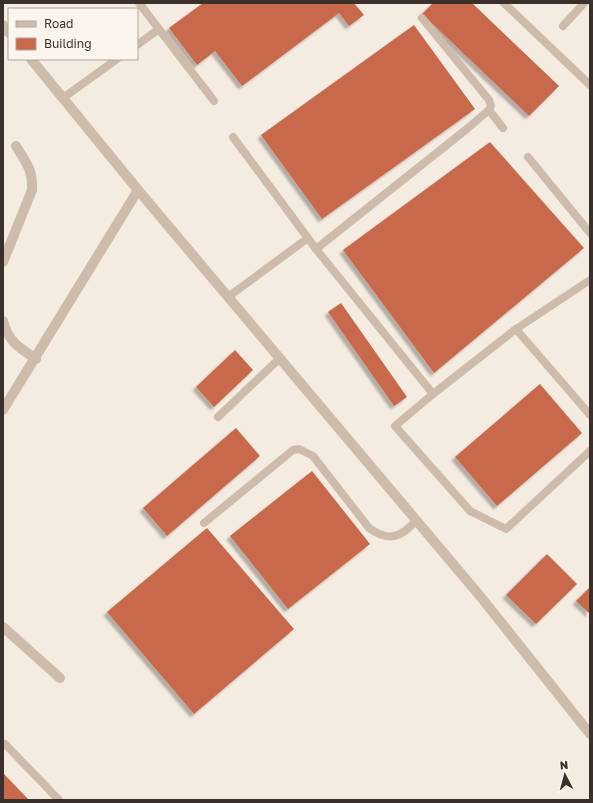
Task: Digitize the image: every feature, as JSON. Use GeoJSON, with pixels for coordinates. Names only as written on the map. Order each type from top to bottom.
{"type":"FeatureCollection","features":[{"type":"Feature","properties":{"kind":"street"},"geometry":{"type":"LineString","coordinates":[[32,60],[138,190],[480,596],[590,734]]}},
{"type":"Feature","properties":{"kind":"street"},"geometry":{"type":"LineString","coordinates":[[3,262],[32,190],[30,170],[16,146]]}},
{"type":"Feature","properties":{"kind":"street"},"geometry":{"type":"LineString","coordinates":[[3,410],[36,359],[138,190]]}},
{"type":"Feature","properties":{"kind":"street"},"geometry":{"type":"LineString","coordinates":[[3,321],[10,338],[36,359]]}},
{"type":"Feature","properties":{"kind":"street"},"geometry":{"type":"LineString","coordinates":[[3,627],[60,678]]}},
{"type":"Feature","properties":{"kind":"lane"},"geometry":{"type":"LineString","coordinates":[[139,3],[214,101]]}},
{"type":"Feature","properties":{"kind":"lane"},"geometry":{"type":"LineString","coordinates":[[504,3],[590,85]]}},
{"type":"Feature","properties":{"kind":"lane"},"geometry":{"type":"LineString","coordinates":[[563,26],[584,3]]}},
{"type":"Feature","properties":{"kind":"lane"},"geometry":{"type":"LineString","coordinates":[[316,249],[468,128],[491,106],[489,100],[422,18]]}},
{"type":"Feature","properties":{"kind":"lane"},"geometry":{"type":"LineString","coordinates":[[138,44],[159,29]]}},
{"type":"Feature","properties":{"kind":"lane"},"geometry":{"type":"LineString","coordinates":[[63,98],[116,60]]}},
{"type":"Feature","properties":{"kind":"lane"},"geometry":{"type":"LineString","coordinates":[[488,110],[503,128]]}},
{"type":"Feature","properties":{"kind":"lane"},"geometry":{"type":"LineString","coordinates":[[233,137],[316,249],[433,394]]}},
{"type":"Feature","properties":{"kind":"lane"},"geometry":{"type":"LineString","coordinates":[[528,157],[590,233]]}},
{"type":"Feature","properties":{"kind":"lane"},"geometry":{"type":"LineString","coordinates":[[228,296],[308,238]]}},
{"type":"Feature","properties":{"kind":"lane"},"geometry":{"type":"LineString","coordinates":[[590,280],[516,329],[395,426],[470,511],[506,529],[590,451]]}},
{"type":"Feature","properties":{"kind":"lane"},"geometry":{"type":"LineString","coordinates":[[516,329],[590,415]]}},
{"type":"Feature","properties":{"kind":"lane"},"geometry":{"type":"LineString","coordinates":[[218,417],[280,358]]}},
{"type":"Feature","properties":{"kind":"lane"},"geometry":{"type":"LineString","coordinates":[[204,523],[293,450],[299,449],[313,456],[369,528],[378,534],[387,537],[397,536],[408,529],[416,520]]}},
{"type":"Feature","properties":{"kind":"lane"},"geometry":{"type":"LineString","coordinates":[[5,744],[59,800]]}},
{"type":"Feature","properties":{"kind":"building"},"geometry":{"type":"Polygon","coordinates":[[[203,3],[354,3],[364,15],[349,26],[339,13],[242,86],[215,51],[197,65],[169,28],[203,3]]]}},
{"type":"Feature","properties":{"kind":"building"},"geometry":{"type":"Polygon","coordinates":[[[433,3],[472,3],[559,86],[529,116],[422,14],[433,3]]]}},
{"type":"Feature","properties":{"kind":"building"},"geometry":{"type":"Polygon","coordinates":[[[414,25],[475,109],[322,219],[261,135],[414,25]]]}},
{"type":"Feature","properties":{"kind":"building"},"geometry":{"type":"Polygon","coordinates":[[[490,142],[584,248],[434,373],[343,250],[490,142]]]}},
{"type":"Feature","properties":{"kind":"building"},"geometry":{"type":"Polygon","coordinates":[[[341,303],[407,397],[394,406],[328,312],[341,303]]]}},
{"type":"Feature","properties":{"kind":"building"},"geometry":{"type":"Polygon","coordinates":[[[235,350],[253,370],[214,407],[196,387],[235,350]]]}},
{"type":"Feature","properties":{"kind":"building"},"geometry":{"type":"Polygon","coordinates":[[[540,384],[582,433],[497,506],[455,457],[540,384]]]}},
{"type":"Feature","properties":{"kind":"building"},"geometry":{"type":"Polygon","coordinates":[[[236,428],[260,456],[167,536],[143,508],[236,428]]]}},
{"type":"Feature","properties":{"kind":"building"},"geometry":{"type":"Polygon","coordinates":[[[312,471],[370,544],[288,609],[230,536],[312,471]]]}},
{"type":"Feature","properties":{"kind":"building"},"geometry":{"type":"Polygon","coordinates":[[[207,528],[294,629],[194,714],[107,612],[207,528]]]}},
{"type":"Feature","properties":{"kind":"building"},"geometry":{"type":"Polygon","coordinates":[[[547,554],[577,584],[536,624],[506,595],[547,554]]]}},
{"type":"Feature","properties":{"kind":"building"},"geometry":{"type":"Polygon","coordinates":[[[590,587],[590,614],[576,601],[590,587]]]}},
{"type":"Feature","properties":{"kind":"building"},"geometry":{"type":"Polygon","coordinates":[[[3,773],[29,800],[3,800],[3,773]]]}}]}
